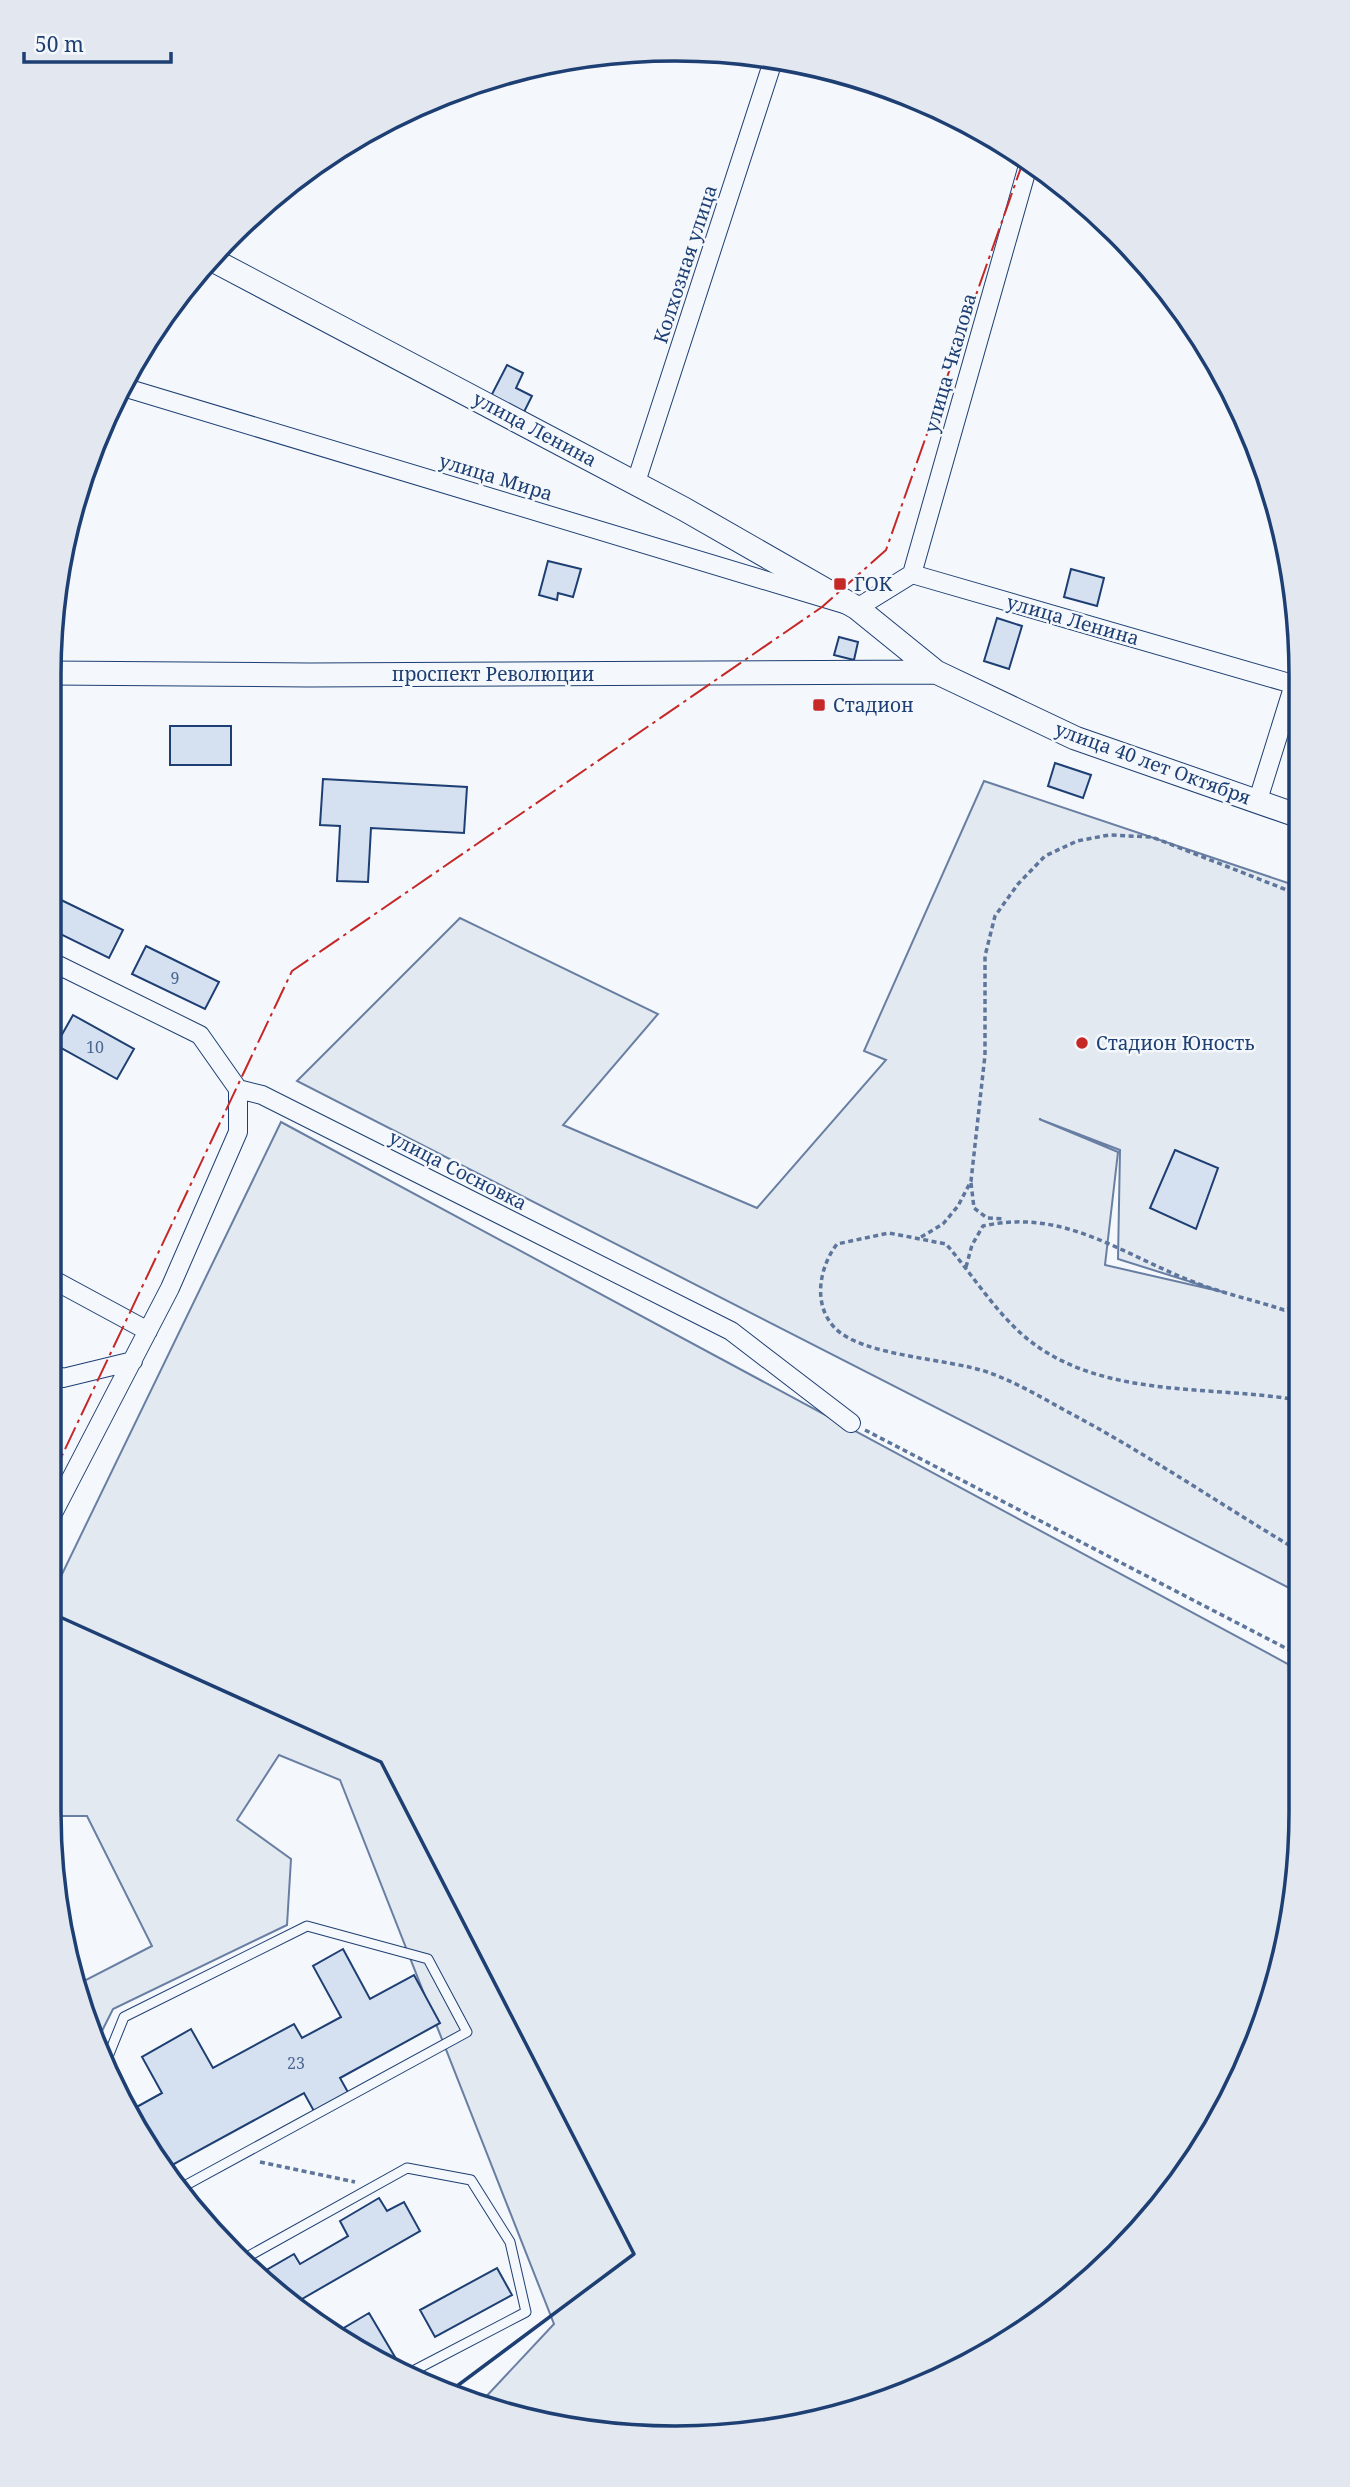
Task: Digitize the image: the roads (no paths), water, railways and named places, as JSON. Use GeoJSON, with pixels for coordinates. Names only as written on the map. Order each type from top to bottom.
{"type":"FeatureCollection","features":[{"type":"Feature","properties":{"kind":"street","name":"Колхозная улица"},"geometry":{"type":"LineString","coordinates":[[636,482],[770,69]]}},
{"type":"Feature","properties":{"kind":"street","name":"улица Чкалова"},"geometry":{"type":"LineString","coordinates":[[912,574],[1026,172]]}},
{"type":"Feature","properties":{"kind":"street","name":"улица Ленина"},"geometry":{"type":"LineString","coordinates":[[220,264],[636,482],[857,608],[936,672]]}},
{"type":"Feature","properties":{"kind":"street","name":"улица Мира"},"geometry":{"type":"LineString","coordinates":[[132,390],[857,608]]}},
{"type":"Feature","properties":{"kind":"street","name":"улица Ленина"},"geometry":{"type":"LineString","coordinates":[[912,574],[1289,680]]}},
{"type":"Feature","properties":{"kind":"street"},"geometry":{"type":"LineString","coordinates":[[857,608],[912,574]]}},
{"type":"Feature","properties":{"kind":"street","name":"проспект Революции"},"geometry":{"type":"LineString","coordinates":[[61,673],[309,675],[936,672]]}},
{"type":"Feature","properties":{"kind":"street","name":"улица 40 лет Октября"},"geometry":{"type":"LineString","coordinates":[[936,672],[1075,738],[1289,812]]}},
{"type":"Feature","properties":{"kind":"street"},"geometry":{"type":"LineString","coordinates":[[1258,800],[1289,701]]}},
{"type":"Feature","properties":{"kind":"street"},"geometry":{"type":"LineString","coordinates":[[61,966],[200,1035],[238,1089],[238,1132],[148,1331],[61,1498]]}},
{"type":"Feature","properties":{"kind":"street","name":"улица Сосновка"},"geometry":{"type":"LineString","coordinates":[[238,1089],[262,1095],[731,1331],[851,1423]]}},
{"type":"Feature","properties":{"kind":"street"},"geometry":{"type":"LineString","coordinates":[[61,1284],[148,1331]]}},
{"type":"Feature","properties":{"kind":"street"},"geometry":{"type":"LineString","coordinates":[[61,1377],[133,1361]]}},
{"type":"Feature","properties":{"kind":"lane"},"geometry":{"type":"LineString","coordinates":[[110,2051],[124,2017],[307,1926],[428,1959],[467,2032],[187,2185]]}},
{"type":"Feature","properties":{"kind":"lane"},"geometry":{"type":"LineString","coordinates":[[251,2255],[407,2168],[471,2180],[510,2242],[526,2312],[418,2369]]}},
{"type":"Feature","properties":{"kind":"place","name":"ГОК"},"geometry":{"type":"Point","coordinates":[840,584]}},
{"type":"Feature","properties":{"kind":"place","name":"Стадион"},"geometry":{"type":"Point","coordinates":[819,705]}},
{"type":"Feature","properties":{"kind":"place","name":"Стадион Юность"},"geometry":{"type":"Point","coordinates":[1082,1043]}}]}
